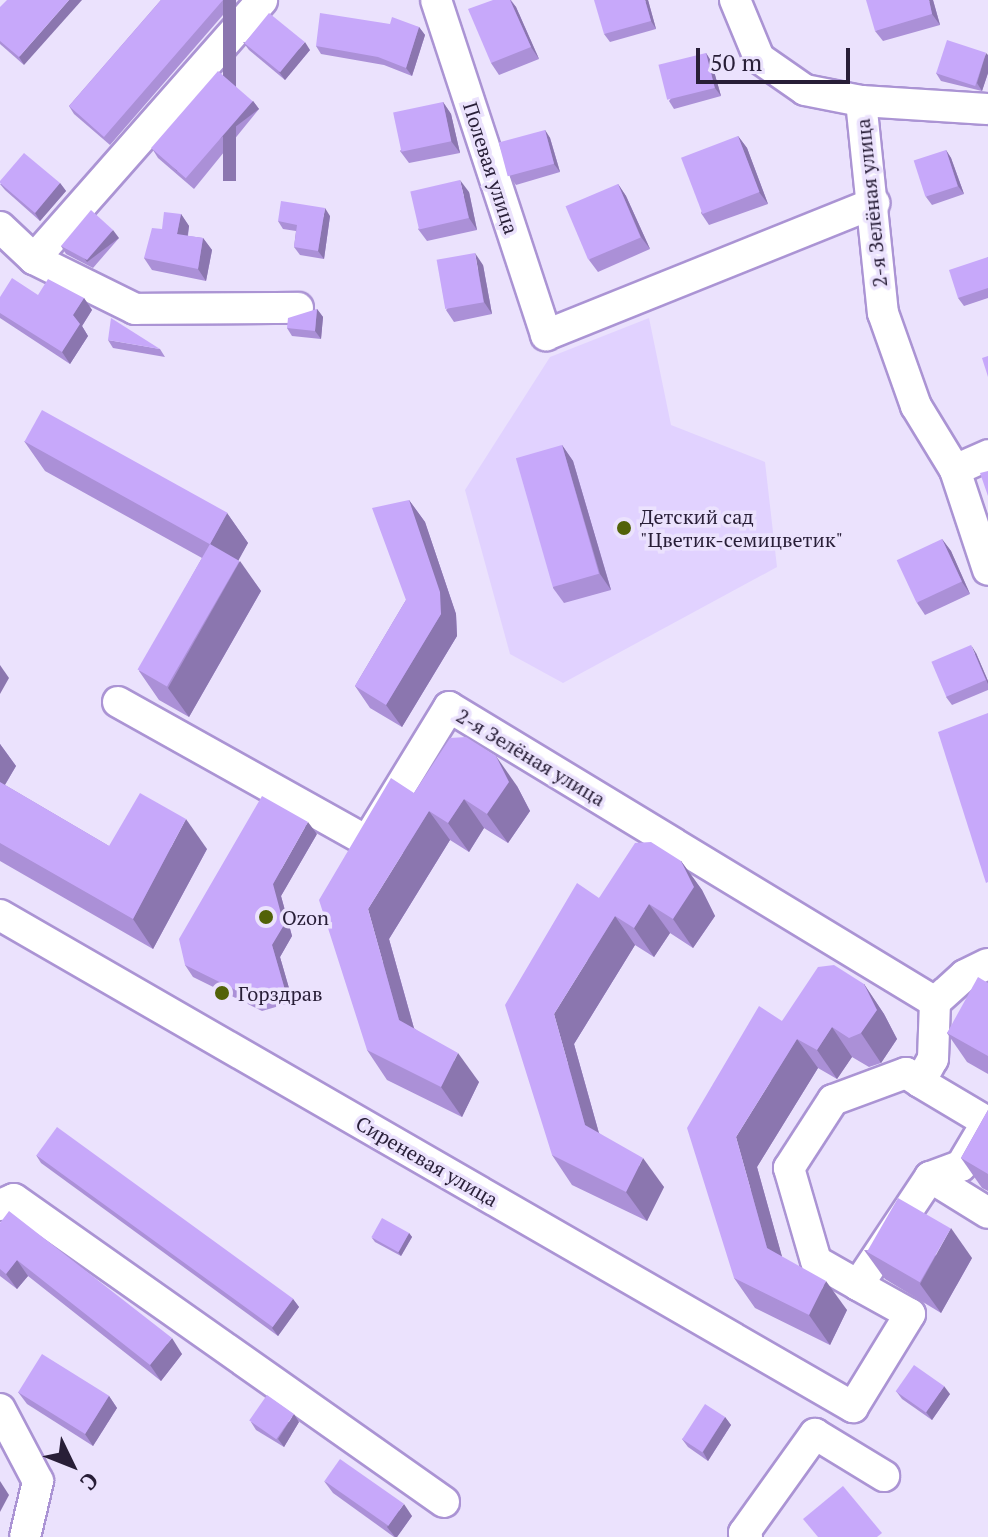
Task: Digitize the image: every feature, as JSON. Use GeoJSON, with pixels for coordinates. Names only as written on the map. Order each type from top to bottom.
{"type":"FeatureCollection","features":[{"type":"Feature","properties":{"kind":"street"},"geometry":{"type":"LineString","coordinates":[[34,259],[262,0]]}},
{"type":"Feature","properties":{"kind":"street","name":"Полевая улица"},"geometry":{"type":"LineString","coordinates":[[436,0],[546,335],[874,203]]}},
{"type":"Feature","properties":{"kind":"street"},"geometry":{"type":"LineString","coordinates":[[735,0],[759,58],[781,77],[805,90],[861,101],[988,109]]}},
{"type":"Feature","properties":{"kind":"street","name":"2-я Зелёная улица"},"geometry":{"type":"LineString","coordinates":[[861,101],[874,203],[870,227],[883,313],[916,406],[955,470],[988,570]]}},
{"type":"Feature","properties":{"kind":"street"},"geometry":{"type":"LineString","coordinates":[[0,227],[34,259],[135,309],[298,308]]}},
{"type":"Feature","properties":{"kind":"street"},"geometry":{"type":"LineString","coordinates":[[955,470],[988,455]]}},
{"type":"Feature","properties":{"kind":"street","name":"2-я Зелёная улица"},"geometry":{"type":"LineString","coordinates":[[118,702],[367,841],[449,707],[935,1002]]}},
{"type":"Feature","properties":{"kind":"street","name":"Сиреневая улица"},"geometry":{"type":"LineString","coordinates":[[0,915],[853,1407],[910,1314],[858,1285]]}},
{"type":"Feature","properties":{"kind":"street"},"geometry":{"type":"LineString","coordinates":[[920,1082],[933,1059],[935,1002],[965,975],[988,964]]}},
{"type":"Feature","properties":{"kind":"street"},"geometry":{"type":"LineString","coordinates":[[906,1073],[920,1082],[987,1122],[961,1166],[930,1177],[858,1285],[816,1261],[789,1168],[833,1100],[906,1073]]}},
{"type":"Feature","properties":{"kind":"street"},"geometry":{"type":"LineString","coordinates":[[930,1177],[988,1213]]}},
{"type":"Feature","properties":{"kind":"street"},"geometry":{"type":"LineString","coordinates":[[0,1205],[14,1199],[444,1502]]}},
{"type":"Feature","properties":{"kind":"street"},"geometry":{"type":"LineString","coordinates":[[0,1409],[38,1481],[25,1537]]}},
{"type":"Feature","properties":{"kind":"street"},"geometry":{"type":"LineString","coordinates":[[747,1537],[744,1533],[815,1434],[884,1476]]}},
{"type":"Feature","properties":{"kind":"shaded area","name":"Детский сад \"Цветик-семицветик\""},"geometry":{"type":"Polygon","coordinates":[[[649,318],[671,425],[765,462],[777,567],[563,683],[510,654],[465,490],[550,357],[649,318]]]}},
{"type":"Feature","properties":{"kind":"building"},"geometry":{"type":"Polygon","coordinates":[[[7,0],[69,0],[19,57],[0,41],[0,7],[7,0]]]}},
{"type":"Feature","properties":{"kind":"building"},"geometry":{"type":"Polygon","coordinates":[[[161,0],[223,0],[104,137],[69,106],[161,0]]]}},
{"type":"Feature","properties":{"kind":"building"},"geometry":{"type":"Polygon","coordinates":[[[493,0],[510,0],[531,47],[491,63],[468,9],[493,0]]]}},
{"type":"Feature","properties":{"kind":"building"},"geometry":{"type":"Polygon","coordinates":[[[594,0],[645,0],[651,21],[604,34],[594,0]]]}},
{"type":"Feature","properties":{"kind":"building"},"geometry":{"type":"Polygon","coordinates":[[[866,0],[929,0],[932,14],[875,31],[866,0]]]}},
{"type":"Feature","properties":{"kind":"building"},"geometry":{"type":"Polygon","coordinates":[[[269,13],[305,42],[280,72],[244,43],[269,13]]]}},
{"type":"Feature","properties":{"kind":"building"},"geometry":{"type":"Polygon","coordinates":[[[320,13],[390,24],[392,17],[419,27],[406,68],[378,57],[316,46],[320,13]]]}},
{"type":"Feature","properties":{"kind":"building"},"geometry":{"type":"Polygon","coordinates":[[[947,40],[986,53],[975,86],[936,73],[947,40]]]}},
{"type":"Feature","properties":{"kind":"building"},"geometry":{"type":"Polygon","coordinates":[[[706,53],[715,88],[667,100],[658,65],[706,53]]]}},
{"type":"Feature","properties":{"kind":"building"},"geometry":{"type":"Polygon","coordinates":[[[218,71],[253,101],[186,178],[151,148],[218,71]]]}},
{"type":"Feature","properties":{"kind":"building"},"geometry":{"type":"Polygon","coordinates":[[[443,102],[451,141],[401,152],[393,113],[443,102]]]}},
{"type":"Feature","properties":{"kind":"building"},"geometry":{"type":"Polygon","coordinates":[[[545,130],[554,164],[508,176],[499,142],[545,130]]]}},
{"type":"Feature","properties":{"kind":"building"},"geometry":{"type":"Polygon","coordinates":[[[738,136],[760,192],[703,214],[681,158],[738,136]]]}},
{"type":"Feature","properties":{"kind":"building"},"geometry":{"type":"Polygon","coordinates":[[[946,150],[958,186],[925,197],[914,161],[946,150]]]}},
{"type":"Feature","properties":{"kind":"building"},"geometry":{"type":"Polygon","coordinates":[[[24,153],[60,183],[35,213],[0,183],[24,153]]]}},
{"type":"Feature","properties":{"kind":"building"},"geometry":{"type":"Polygon","coordinates":[[[460,180],[469,218],[419,229],[410,191],[460,180]]]}},
{"type":"Feature","properties":{"kind":"building"},"geometry":{"type":"Polygon","coordinates":[[[618,184],[641,237],[588,260],[566,206],[618,184]]]}},
{"type":"Feature","properties":{"kind":"building"},"geometry":{"type":"Polygon","coordinates":[[[281,201],[325,208],[318,251],[294,247],[297,225],[278,221],[281,201]]]}},
{"type":"Feature","properties":{"kind":"building"},"geometry":{"type":"Polygon","coordinates":[[[91,210],[113,230],[87,260],[61,246],[91,210]]]}},
{"type":"Feature","properties":{"kind":"building"},"geometry":{"type":"Polygon","coordinates":[[[164,212],[181,214],[177,234],[203,238],[198,269],[144,258],[152,228],[162,229],[164,212]]]}},
{"type":"Feature","properties":{"kind":"building"},"geometry":{"type":"Polygon","coordinates":[[[475,253],[484,302],[445,309],[437,260],[475,253]]]}},
{"type":"Feature","properties":{"kind":"building"},"geometry":{"type":"Polygon","coordinates":[[[988,257],[988,288],[958,298],[949,270],[988,257]]]}},
{"type":"Feature","properties":{"kind":"building"},"geometry":{"type":"Polygon","coordinates":[[[12,278],[38,295],[48,279],[84,298],[73,315],[80,324],[62,352],[0,313],[0,297],[12,278]]]}},
{"type":"Feature","properties":{"kind":"building"},"geometry":{"type":"Polygon","coordinates":[[[317,309],[315,331],[287,328],[288,318],[317,309]]]}},
{"type":"Feature","properties":{"kind":"building"},"geometry":{"type":"Polygon","coordinates":[[[111,318],[160,349],[108,340],[111,318]]]}},
{"type":"Feature","properties":{"kind":"building"},"geometry":{"type":"Polygon","coordinates":[[[988,356],[988,377],[982,358],[988,356]]]}},
{"type":"Feature","properties":{"kind":"building"},"geometry":{"type":"Polygon","coordinates":[[[42,410],[227,513],[210,544],[25,441],[42,410]]]}},
{"type":"Feature","properties":{"kind":"building"},"geometry":{"type":"Polygon","coordinates":[[[562,445],[599,574],[553,587],[516,458],[562,445]]]}},
{"type":"Feature","properties":{"kind":"building"},"geometry":{"type":"Polygon","coordinates":[[[988,471],[988,496],[980,473],[988,471]]]}},
{"type":"Feature","properties":{"kind":"building"},"geometry":{"type":"Polygon","coordinates":[[[409,500],[440,592],[441,614],[386,705],[355,686],[406,600],[372,508],[409,500]]]}},
{"type":"Feature","properties":{"kind":"building"},"geometry":{"type":"Polygon","coordinates":[[[942,539],[962,582],[917,603],[897,560],[942,539]]]}},
{"type":"Feature","properties":{"kind":"building"},"geometry":{"type":"Polygon","coordinates":[[[210,544],[239,561],[167,687],[138,670],[210,544]]]}},
{"type":"Feature","properties":{"kind":"building"},"geometry":{"type":"Polygon","coordinates":[[[971,645],[986,680],[946,697],[931,662],[971,645]]]}},
{"type":"Feature","properties":{"kind":"building"},"geometry":{"type":"Polygon","coordinates":[[[988,713],[988,882],[986,883],[938,732],[988,713]]]}},
{"type":"Feature","properties":{"kind":"building"},"geometry":{"type":"Polygon","coordinates":[[[466,737],[496,756],[509,782],[487,814],[464,799],[448,823],[429,811],[368,909],[399,1020],[458,1053],[441,1087],[367,1050],[319,900],[391,778],[414,793],[450,738],[466,737]]]}},
{"type":"Feature","properties":{"kind":"building"},"geometry":{"type":"Polygon","coordinates":[[[0,782],[109,846],[140,793],[186,819],[133,919],[0,843],[0,782]]]}},
{"type":"Feature","properties":{"kind":"building"},"geometry":{"type":"Polygon","coordinates":[[[262,796],[308,822],[273,884],[284,925],[272,945],[285,990],[254,999],[185,965],[179,939],[262,796]]]}},
{"type":"Feature","properties":{"kind":"building"},"geometry":{"type":"Polygon","coordinates":[[[651,842],[681,861],[694,887],[673,919],[649,904],[634,928],[615,916],[554,1014],[585,1125],[643,1158],[626,1192],[552,1155],[505,1005],[577,883],[599,898],[635,843],[651,842]]]}},
{"type":"Feature","properties":{"kind":"building"},"geometry":{"type":"Polygon","coordinates":[[[834,965],[864,984],[877,1010],[861,1033],[849,1038],[832,1027],[817,1050],[797,1039],[736,1137],[767,1248],[826,1281],[809,1315],[734,1278],[687,1128],[759,1006],[782,1021],[818,967],[834,965]]]}},
{"type":"Feature","properties":{"kind":"building"},"geometry":{"type":"Polygon","coordinates":[[[978,977],[988,983],[988,1056],[947,1033],[978,977]]]}},
{"type":"Feature","properties":{"kind":"building"},"geometry":{"type":"Polygon","coordinates":[[[988,1110],[988,1174],[961,1158],[988,1110]]]}},
{"type":"Feature","properties":{"kind":"building"},"geometry":{"type":"Polygon","coordinates":[[[57,1127],[293,1299],[273,1327],[36,1155],[57,1127]]]}},
{"type":"Feature","properties":{"kind":"building"},"geometry":{"type":"Polygon","coordinates":[[[898,1198],[951,1228],[920,1282],[867,1252],[898,1198]]]}},
{"type":"Feature","properties":{"kind":"building"},"geometry":{"type":"Polygon","coordinates":[[[9,1211],[172,1338],[150,1365],[17,1260],[6,1274],[0,1269],[0,1223],[9,1211]]]}},
{"type":"Feature","properties":{"kind":"building"},"geometry":{"type":"Polygon","coordinates":[[[382,1218],[409,1233],[398,1252],[371,1237],[382,1218]]]}},
{"type":"Feature","properties":{"kind":"building"},"geometry":{"type":"Polygon","coordinates":[[[42,1354],[109,1396],[85,1434],[18,1392],[42,1354]]]}},
{"type":"Feature","properties":{"kind":"building"},"geometry":{"type":"Polygon","coordinates":[[[914,1365],[944,1386],[926,1412],[896,1391],[914,1365]]]}},
{"type":"Feature","properties":{"kind":"building"},"geometry":{"type":"Polygon","coordinates":[[[267,1395],[294,1414],[276,1439],[249,1420],[267,1395]]]}},
{"type":"Feature","properties":{"kind":"building"},"geometry":{"type":"Polygon","coordinates":[[[705,1404],[725,1417],[702,1452],[682,1439],[705,1404]]]}},
{"type":"Feature","properties":{"kind":"building"},"geometry":{"type":"Polygon","coordinates":[[[340,1459],[404,1504],[388,1526],[325,1481],[340,1459]]]}},
{"type":"Feature","properties":{"kind":"building"},"geometry":{"type":"Polygon","coordinates":[[[843,1486],[882,1533],[877,1537],[818,1537],[803,1519],[843,1486]]]}},
{"type":"Feature","properties":{"kind":"place","name":"Детский сад \"Цветик-семицветик\""},"geometry":{"type":"Point","coordinates":[624,528]}},
{"type":"Feature","properties":{"kind":"place","name":"Ozon"},"geometry":{"type":"Point","coordinates":[266,917]}},
{"type":"Feature","properties":{"kind":"place","name":"Горздрав"},"geometry":{"type":"Point","coordinates":[222,993]}}]}
